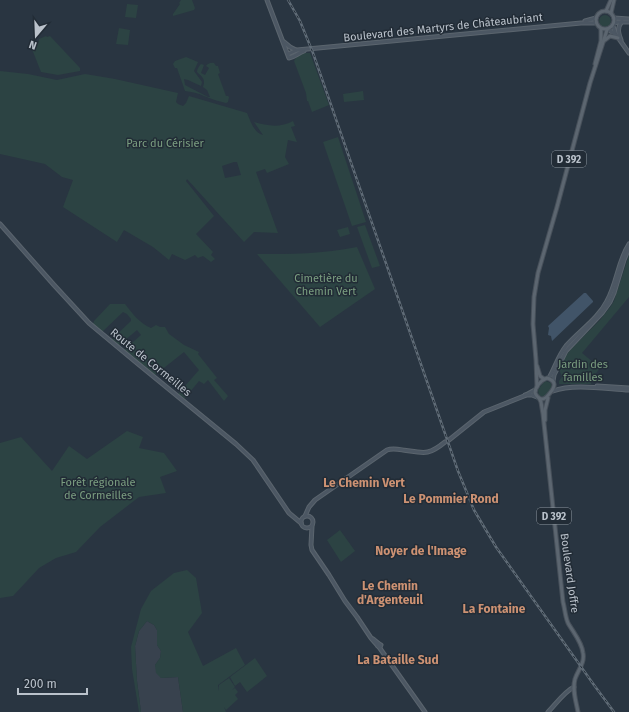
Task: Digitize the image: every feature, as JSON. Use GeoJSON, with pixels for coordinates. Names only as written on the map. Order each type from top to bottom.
{"type":"FeatureCollection","features":[{"type":"Feature","properties":{"kind":"main road"},"geometry":{"type":"LineString","coordinates":[[267,0],[288,54]]}},
{"type":"Feature","properties":{"kind":"main road"},"geometry":{"type":"LineString","coordinates":[[606,11],[611,0]]}},
{"type":"Feature","properties":{"kind":"main road"},"geometry":{"type":"LineString","coordinates":[[611,13],[614,0]]}},
{"type":"Feature","properties":{"kind":"main road"},"geometry":{"type":"LineString","coordinates":[[617,37],[614,18],[611,13],[606,11],[600,13],[596,18],[596,23],[601,28],[608,30],[617,37],[629,53]]}},
{"type":"Feature","properties":{"kind":"main road","name":"Boulevard des Martyrs de Châteaubriant"},"geometry":{"type":"LineString","coordinates":[[307,49],[290,58],[288,54],[297,50],[307,49],[581,22],[596,18]]}},
{"type":"Feature","properties":{"kind":"main road"},"geometry":{"type":"LineString","coordinates":[[614,18],[629,20]]}},
{"type":"Feature","properties":{"kind":"main road"},"geometry":{"type":"LineString","coordinates":[[608,30],[614,24],[629,20]]}},
{"type":"Feature","properties":{"kind":"main road"},"geometry":{"type":"LineString","coordinates":[[622,21],[618,28],[618,32],[623,45]]}},
{"type":"Feature","properties":{"kind":"main road","name":"Boulevard des Martyrs de Châteaubriant"},"geometry":{"type":"LineString","coordinates":[[581,22],[596,23]]}},
{"type":"Feature","properties":{"kind":"main road","name":"D 392"},"geometry":{"type":"LineString","coordinates":[[536,388],[533,311],[536,283],[590,83],[600,42],[601,28]]}},
{"type":"Feature","properties":{"kind":"main road","name":"D 392"},"geometry":{"type":"LineString","coordinates":[[590,83],[608,30]]}},
{"type":"Feature","properties":{"kind":"main road"},"geometry":{"type":"LineString","coordinates":[[604,41],[609,36],[617,37]]}},
{"type":"Feature","properties":{"kind":"main road"},"geometry":{"type":"LineString","coordinates":[[283,41],[290,47],[297,50]]}},
{"type":"Feature","properties":{"kind":"main road","name":"Route de Cormeilles"},"geometry":{"type":"LineString","coordinates":[[0,224],[89,323],[236,444],[253,460],[289,514],[301,523]]}},
{"type":"Feature","properties":{"kind":"main road"},"geometry":{"type":"LineString","coordinates":[[311,539],[306,528],[302,526],[301,523],[315,500],[389,449],[393,448],[423,453],[437,449],[484,412],[524,396],[546,379],[566,347],[598,313],[607,301],[629,244]]}},
{"type":"Feature","properties":{"kind":"main road"},"geometry":{"type":"LineString","coordinates":[[553,391],[554,375],[566,351],[602,313],[610,302],[629,248]]}},
{"type":"Feature","properties":{"kind":"main road","name":"D 392"},"geometry":{"type":"LineString","coordinates":[[536,360],[540,376],[546,379]]}},
{"type":"Feature","properties":{"kind":"main road"},"geometry":{"type":"LineString","coordinates":[[546,379],[559,386],[577,385],[629,389]]}},
{"type":"Feature","properties":{"kind":"main road"},"geometry":{"type":"LineString","coordinates":[[524,396],[529,395],[545,399],[553,391],[572,386],[629,389]]}},
{"type":"Feature","properties":{"kind":"main road"},"geometry":{"type":"LineString","coordinates":[[536,388],[535,393],[538,398]]}},
{"type":"Feature","properties":{"kind":"main road","name":"Boulevard Joffre"},"geometry":{"type":"LineString","coordinates":[[544,430],[545,410],[548,397]]}},
{"type":"Feature","properties":{"kind":"main road","name":"Boulevard Joffre"},"geometry":{"type":"LineString","coordinates":[[538,398],[541,402],[563,602],[570,626],[583,653],[583,662],[576,676],[574,687],[578,712]]}},
{"type":"Feature","properties":{"kind":"main road"},"geometry":{"type":"LineString","coordinates":[[310,506],[310,513],[313,522],[311,539],[312,550],[345,601],[379,646],[425,712]]}},
{"type":"Feature","properties":{"kind":"main road"},"geometry":{"type":"LineString","coordinates":[[289,514],[296,517],[311,517]]}},
{"type":"Feature","properties":{"kind":"main road"},"geometry":{"type":"LineString","coordinates":[[306,528],[312,526]]}},
{"type":"Feature","properties":{"kind":"main road"},"geometry":{"type":"LineString","coordinates":[[548,712],[570,688],[574,687]]}},
{"type":"Feature","properties":{"kind":"shaded area"},"geometry":{"type":"Polygon","coordinates":[[[584,293],[586,293],[593,302],[552,341],[551,336],[548,335],[548,326],[584,293]]]}},
{"type":"Feature","properties":{"kind":"shaded area"},"geometry":{"type":"Polygon","coordinates":[[[147,621],[154,625],[157,630],[157,645],[161,651],[160,658],[155,665],[161,678],[178,677],[183,712],[141,712],[135,646],[139,631],[147,621]]]}},
{"type":"Feature","properties":{"kind":"green space"},"geometry":{"type":"Polygon","coordinates":[[[181,0],[192,0],[195,8],[194,10],[173,16],[180,4],[179,3],[181,0]]]}},
{"type":"Feature","properties":{"kind":"green space"},"geometry":{"type":"Polygon","coordinates":[[[127,4],[138,5],[136,18],[125,17],[127,4]]]}},
{"type":"Feature","properties":{"kind":"green space"},"geometry":{"type":"Polygon","coordinates":[[[603,15],[607,15],[611,21],[607,27],[603,27],[599,23],[599,19],[603,15]]]}},
{"type":"Feature","properties":{"kind":"green space"},"geometry":{"type":"Polygon","coordinates":[[[119,28],[130,30],[128,45],[116,44],[119,28]]]}},
{"type":"Feature","properties":{"kind":"green space"},"geometry":{"type":"Polygon","coordinates":[[[50,36],[80,68],[80,71],[58,75],[41,72],[30,44],[39,41],[39,39],[50,36]]]}},
{"type":"Feature","properties":{"kind":"green space"},"geometry":{"type":"Polygon","coordinates":[[[310,53],[329,105],[312,112],[294,61],[297,56],[310,53]]]}},
{"type":"Feature","properties":{"kind":"green space"},"geometry":{"type":"Polygon","coordinates":[[[186,57],[198,62],[194,71],[202,82],[201,86],[184,79],[185,85],[210,97],[207,90],[203,87],[203,78],[197,71],[201,64],[204,65],[201,73],[205,75],[209,68],[206,66],[210,63],[214,63],[218,66],[220,73],[218,74],[226,96],[229,97],[228,102],[226,103],[212,99],[197,93],[185,91],[177,68],[175,68],[173,64],[175,61],[186,57]]]}},
{"type":"Feature","properties":{"kind":"green space","name":"Parc du Cérisier"},"geometry":{"type":"Polygon","coordinates":[[[0,71],[28,74],[57,80],[85,74],[178,93],[176,102],[183,106],[189,96],[247,113],[257,132],[263,135],[254,122],[274,126],[283,125],[293,121],[295,126],[291,127],[297,142],[288,140],[285,157],[289,164],[267,173],[265,169],[256,172],[278,233],[254,232],[244,242],[187,179],[186,181],[214,216],[196,234],[213,252],[211,255],[215,259],[211,262],[203,256],[198,258],[195,255],[185,260],[172,254],[169,260],[153,247],[124,230],[117,242],[63,207],[73,180],[62,177],[45,164],[0,154],[0,71]],[[237,162],[222,166],[225,178],[241,175],[237,162]]]}},
{"type":"Feature","properties":{"kind":"green space"},"geometry":{"type":"Polygon","coordinates":[[[363,91],[364,100],[344,102],[343,94],[363,91]]]}},
{"type":"Feature","properties":{"kind":"green space"},"geometry":{"type":"Polygon","coordinates":[[[338,137],[366,222],[352,226],[323,142],[338,137]]]}},
{"type":"Feature","properties":{"kind":"green space"},"geometry":{"type":"Polygon","coordinates":[[[365,225],[380,266],[372,268],[357,227],[365,225]]]}},
{"type":"Feature","properties":{"kind":"green space"},"geometry":{"type":"Polygon","coordinates":[[[348,227],[350,234],[340,237],[337,230],[348,227]]]}},
{"type":"Feature","properties":{"kind":"green space","name":"Cimetière du Chemin Vert"},"geometry":{"type":"Polygon","coordinates":[[[357,247],[375,289],[320,327],[257,254],[295,254],[357,247]]]}},
{"type":"Feature","properties":{"kind":"green space","name":"Jardin des familles"},"geometry":{"type":"Polygon","coordinates":[[[629,255],[629,297],[582,353],[600,368],[591,380],[591,384],[559,384],[562,377],[559,369],[565,357],[600,320],[614,301],[629,255]]]}},
{"type":"Feature","properties":{"kind":"green space"},"geometry":{"type":"Polygon","coordinates":[[[110,304],[125,304],[143,324],[151,328],[156,325],[165,327],[169,334],[184,345],[199,352],[198,354],[217,378],[214,380],[228,396],[224,401],[208,380],[204,384],[199,381],[184,399],[178,394],[199,370],[184,352],[155,375],[124,350],[141,335],[137,330],[118,346],[111,340],[131,321],[127,314],[123,312],[102,332],[93,324],[110,304]]]}},
{"type":"Feature","properties":{"kind":"green space"},"geometry":{"type":"Polygon","coordinates":[[[546,381],[551,383],[552,388],[543,397],[539,395],[538,390],[546,381]]]}},
{"type":"Feature","properties":{"kind":"green space","name":"Forêt régionale de Cormeilles"},"geometry":{"type":"Polygon","coordinates":[[[127,431],[143,437],[139,448],[164,453],[177,471],[160,477],[166,493],[139,497],[100,527],[76,552],[56,558],[39,568],[13,596],[0,598],[0,443],[21,437],[52,471],[69,446],[87,459],[127,431]]]}},
{"type":"Feature","properties":{"kind":"green space"},"geometry":{"type":"Polygon","coordinates":[[[340,530],[355,551],[341,562],[327,540],[340,530]]]}},
{"type":"Feature","properties":{"kind":"green space"},"geometry":{"type":"Polygon","coordinates":[[[187,570],[196,578],[202,613],[188,632],[203,666],[236,648],[245,665],[218,685],[218,691],[219,685],[229,678],[235,687],[232,690],[235,688],[238,692],[235,695],[238,699],[226,710],[224,707],[226,712],[183,712],[178,677],[161,678],[156,673],[155,665],[160,658],[161,651],[157,645],[157,630],[154,625],[147,621],[139,631],[135,646],[141,712],[139,712],[132,669],[131,647],[141,609],[151,591],[174,573],[187,570]]]}},
{"type":"Feature","properties":{"kind":"green space"},"geometry":{"type":"Polygon","coordinates":[[[255,658],[267,676],[247,692],[240,682],[235,686],[230,677],[255,658]]]}},
{"type":"Feature","properties":{"kind":"railway"},"geometry":{"type":"LineString","coordinates":[[288,0],[300,21],[313,53],[458,471],[474,510],[496,547],[614,712]]}},
{"type":"Feature","properties":{"kind":"district","name":"Le Chemin Vert"},"geometry":{"type":"Point","coordinates":[364,483]}},
{"type":"Feature","properties":{"kind":"district","name":"Le Pommier Rond"},"geometry":{"type":"Point","coordinates":[451,499]}},
{"type":"Feature","properties":{"kind":"district","name":"Noyer de l'Image"},"geometry":{"type":"Point","coordinates":[421,551]}},
{"type":"Feature","properties":{"kind":"district","name":"Le Chemin d'Argenteuil"},"geometry":{"type":"Point","coordinates":[390,593]}},
{"type":"Feature","properties":{"kind":"district","name":"La Fontaine"},"geometry":{"type":"Point","coordinates":[494,609]}},
{"type":"Feature","properties":{"kind":"district","name":"La Bataille Sud"},"geometry":{"type":"Point","coordinates":[398,660]}}]}
